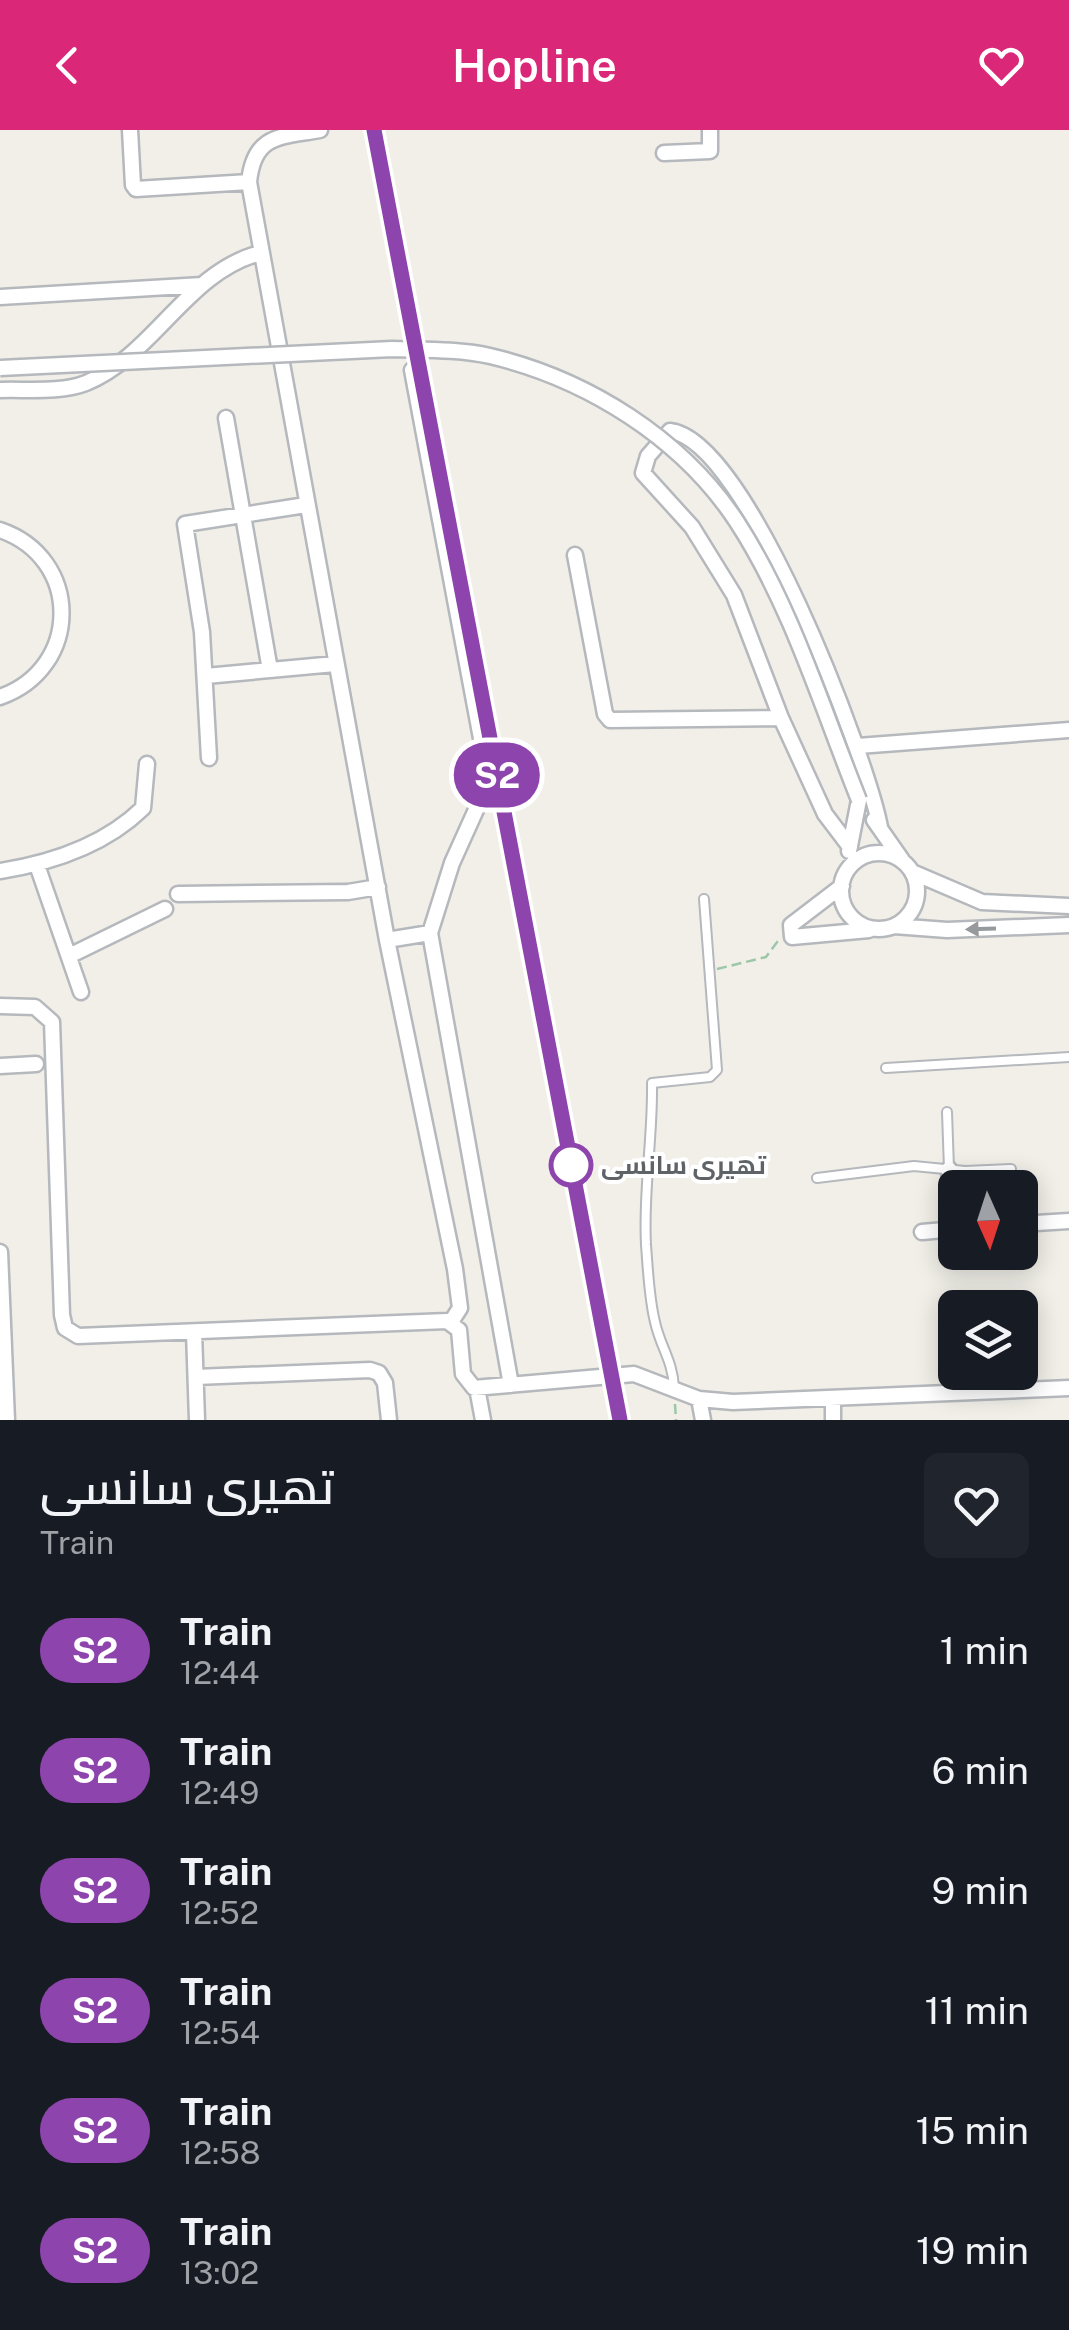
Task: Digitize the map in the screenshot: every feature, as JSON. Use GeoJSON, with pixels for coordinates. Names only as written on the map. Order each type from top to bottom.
{"type":"FeatureCollection","features":[{"type":"Feature","properties":{"kind":"street"},"geometry":{"type":"LineString","coordinates":[[130,130],[132,185],[136,189],[249,182]]}},
{"type":"Feature","properties":{"kind":"street"},"geometry":{"type":"LineString","coordinates":[[320,130],[264,144],[252,159],[249,182],[387,940],[455,1270],[460,1308],[451,1322]]}},
{"type":"Feature","properties":{"kind":"street"},"geometry":{"type":"LineString","coordinates":[[664,153],[710,150],[710,130]]}},
{"type":"Feature","properties":{"kind":"street"},"geometry":{"type":"LineString","coordinates":[[0,390],[87,382],[125,355],[232,262],[260,253]]}},
{"type":"Feature","properties":{"kind":"street"},"geometry":{"type":"LineString","coordinates":[[0,296],[203,284]]}},
{"type":"Feature","properties":{"kind":"street"},"geometry":{"type":"LineString","coordinates":[[0,368],[392,349],[457,351],[516,364],[610,404],[656,434],[702,477],[737,522],[776,596],[859,800],[917,885],[914,906],[894,926]]}},
{"type":"Feature","properties":{"kind":"street"},"geometry":{"type":"LineString","coordinates":[[412,370],[488,781],[452,863],[430,934],[511,1386]]}},
{"type":"Feature","properties":{"kind":"street"},"geometry":{"type":"LineString","coordinates":[[226,418],[270,670]]}},
{"type":"Feature","properties":{"kind":"street"},"geometry":{"type":"LineString","coordinates":[[850,848],[825,814],[780,718],[734,595],[716,561],[692,526],[643,473],[648,456],[670,431],[689,438],[727,478],[766,536],[858,746],[880,827]]}},
{"type":"Feature","properties":{"kind":"street"},"geometry":{"type":"LineString","coordinates":[[208,758],[206,676],[184,526],[306,505]]}},
{"type":"Feature","properties":{"kind":"street"},"geometry":{"type":"LineString","coordinates":[[0,530],[19,538],[43,558],[58,584],[63,613],[58,643],[43,669],[20,688],[0,697]]}},
{"type":"Feature","properties":{"kind":"street"},"geometry":{"type":"LineString","coordinates":[[575,556],[604,714],[610,720],[780,718]]}},
{"type":"Feature","properties":{"kind":"street"},"geometry":{"type":"LineString","coordinates":[[206,676],[335,664]]}},
{"type":"Feature","properties":{"kind":"street"},"geometry":{"type":"LineString","coordinates":[[858,746],[1069,730]]}},
{"type":"Feature","properties":{"kind":"street"},"geometry":{"type":"LineString","coordinates":[[0,872],[38,865],[104,837],[138,812],[144,802],[147,764]]}},
{"type":"Feature","properties":{"kind":"street"},"geometry":{"type":"LineString","coordinates":[[859,800],[843,881],[852,917],[875,929]]}},
{"type":"Feature","properties":{"kind":"street"},"geometry":{"type":"LineString","coordinates":[[1069,906],[982,902],[886,854],[870,854],[854,862],[843,881],[791,926],[792,937],[894,926],[947,930],[1069,924]]}},
{"type":"Feature","properties":{"kind":"street"},"geometry":{"type":"LineString","coordinates":[[38,865],[81,992]]}},
{"type":"Feature","properties":{"kind":"street"},"geometry":{"type":"LineString","coordinates":[[178,894],[348,892],[378,887]]}},
{"type":"Feature","properties":{"kind":"street"},"geometry":{"type":"LineString","coordinates":[[68,956],[165,909]]}},
{"type":"Feature","properties":{"kind":"street"},"geometry":{"type":"LineString","coordinates":[[387,940],[430,934]]}},
{"type":"Feature","properties":{"kind":"street"},"geometry":{"type":"LineString","coordinates":[[0,1006],[35,1007],[52,1022],[65,1328],[84,1337],[451,1322]]}},
{"type":"Feature","properties":{"kind":"street"},"geometry":{"type":"LineString","coordinates":[[0,1066],[36,1064]]}},
{"type":"Feature","properties":{"kind":"street"},"geometry":{"type":"LineString","coordinates":[[1038,1223],[1069,1221]]}},
{"type":"Feature","properties":{"kind":"street"},"geometry":{"type":"LineString","coordinates":[[922,1232],[938,1230]]}},
{"type":"Feature","properties":{"kind":"street"},"geometry":{"type":"LineString","coordinates":[[0,1252],[7,1420]]}},
{"type":"Feature","properties":{"kind":"street"},"geometry":{"type":"LineString","coordinates":[[451,1322],[461,1335],[465,1380],[477,1388],[634,1374],[699,1399],[733,1402],[1069,1388]]}},
{"type":"Feature","properties":{"kind":"street"},"geometry":{"type":"LineString","coordinates":[[194,1332],[198,1420]]}},
{"type":"Feature","properties":{"kind":"street"},"geometry":{"type":"LineString","coordinates":[[196,1377],[370,1370],[379,1373],[385,1383],[389,1420]]}},
{"type":"Feature","properties":{"kind":"street"},"geometry":{"type":"LineString","coordinates":[[477,1388],[483,1420]]}},
{"type":"Feature","properties":{"kind":"street"},"geometry":{"type":"LineString","coordinates":[[832,1398],[834,1420]]}},
{"type":"Feature","properties":{"kind":"street"},"geometry":{"type":"LineString","coordinates":[[699,1399],[703,1420]]}},
{"type":"Feature","properties":{"kind":"lane"},"geometry":{"type":"LineString","coordinates":[[674,1388],[674,1365],[656,1327],[646,1245],[646,1160],[653,1136],[652,1083],[716,1073],[704,899]]}},
{"type":"Feature","properties":{"kind":"lane"},"geometry":{"type":"LineString","coordinates":[[886,1068],[1069,1057]]}},
{"type":"Feature","properties":{"kind":"lane"},"geometry":{"type":"LineString","coordinates":[[946,1112],[949,1169]]}},
{"type":"Feature","properties":{"kind":"lane"},"geometry":{"type":"LineString","coordinates":[[818,1178],[914,1166],[1012,1169]]}},
{"type":"Feature","properties":{"kind":"path"},"geometry":{"type":"LineString","coordinates":[[711,971],[766,957],[775,942],[792,937]]}},
{"type":"Feature","properties":{"kind":"railway"},"geometry":{"type":"LineString","coordinates":[[374,130],[620,1420]]}},
{"type":"Feature","properties":{"kind":"train","name":"S2"},"geometry":{"type":"LineString","coordinates":[[374,130],[620,1420]]}},
{"type":"Feature","properties":{"kind":"place","name":"تھیری سانسی"},"geometry":{"type":"Point","coordinates":[571,1165]}}]}
